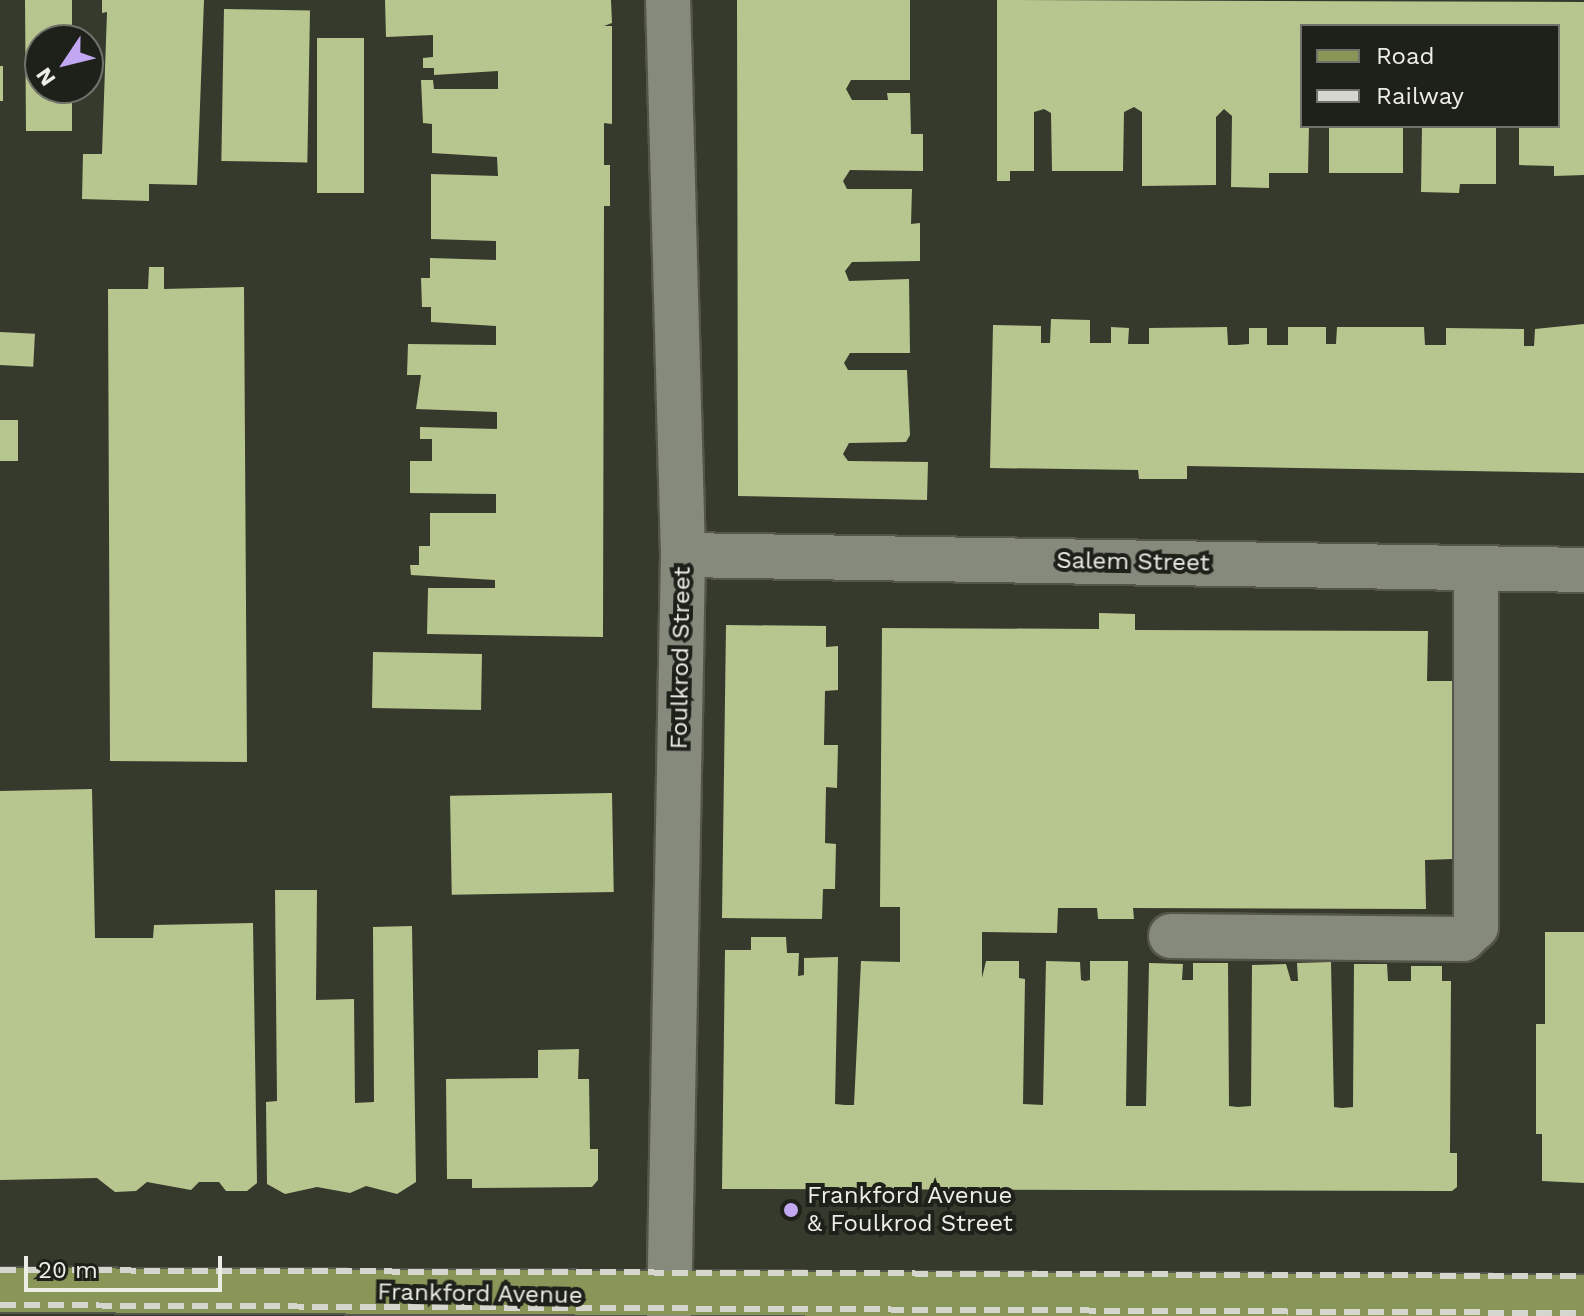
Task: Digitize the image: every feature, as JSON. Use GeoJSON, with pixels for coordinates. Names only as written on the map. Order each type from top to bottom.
{"type":"FeatureCollection","features":[{"type":"Feature","properties":{"kind":"main road","name":"Frankford Avenue"},"geometry":{"type":"LineString","coordinates":[[0,1290],[214,1304],[669,1306],[1584,1297]]}},
{"type":"Feature","properties":{"kind":"street","name":"Foulkrod Street"},"geometry":{"type":"LineString","coordinates":[[668,0],[683,555],[669,1306]]}},
{"type":"Feature","properties":{"kind":"street","name":"Salem Street"},"geometry":{"type":"LineString","coordinates":[[683,555],[1584,570]]}},
{"type":"Feature","properties":{"kind":"street"},"geometry":{"type":"LineString","coordinates":[[1171,936],[1463,939],[1476,927],[1476,568]]}},
{"type":"Feature","properties":{"kind":"building"},"geometry":{"type":"Polygon","coordinates":[[[25,0],[72,0],[72,24],[25,24],[25,0]]]}},
{"type":"Feature","properties":{"kind":"building"},"geometry":{"type":"Polygon","coordinates":[[[102,0],[204,0],[197,185],[149,184],[149,201],[82,199],[83,154],[102,154],[107,12],[102,13],[102,0]]]}},
{"type":"Feature","properties":{"kind":"building"},"geometry":{"type":"Polygon","coordinates":[[[385,0],[611,0],[612,23],[604,26],[612,26],[612,124],[604,123],[604,165],[610,165],[610,206],[604,206],[603,637],[427,634],[428,588],[495,588],[495,580],[411,575],[410,565],[419,565],[419,546],[430,546],[430,513],[496,513],[496,494],[410,493],[410,461],[432,461],[432,439],[420,439],[420,427],[497,429],[497,412],[416,409],[421,375],[407,375],[408,344],[496,345],[496,326],[431,322],[431,307],[422,307],[421,278],[430,278],[430,258],[496,260],[496,241],[431,239],[431,174],[498,176],[497,157],[432,153],[432,124],[423,123],[421,80],[433,80],[434,89],[498,89],[498,71],[434,75],[434,68],[423,68],[423,58],[433,57],[433,35],[386,37],[385,0]]]}},
{"type":"Feature","properties":{"kind":"building"},"geometry":{"type":"Polygon","coordinates":[[[737,0],[910,0],[910,80],[851,80],[846,89],[852,100],[888,100],[887,93],[910,93],[911,134],[923,134],[923,171],[850,170],[843,181],[847,189],[912,189],[911,224],[920,223],[920,261],[852,262],[845,271],[849,281],[909,279],[910,353],[850,353],[844,363],[848,370],[907,370],[910,435],[906,442],[849,443],[843,454],[848,461],[928,462],[927,500],[738,496],[737,0]]]}},
{"type":"Feature","properties":{"kind":"building"},"geometry":{"type":"Polygon","coordinates":[[[997,0],[1584,2],[1584,175],[1554,176],[1554,166],[1519,165],[1519,128],[1560,128],[1560,24],[1300,24],[1300,128],[1309,128],[1308,173],[1269,173],[1269,188],[1231,187],[1232,116],[1224,109],[1216,117],[1216,185],[1142,186],[1142,112],[1134,107],[1124,112],[1123,171],[1052,171],[1051,113],[1044,109],[1034,112],[1034,171],[1010,171],[1010,181],[997,181],[997,0]]]}},
{"type":"Feature","properties":{"kind":"building"},"geometry":{"type":"Polygon","coordinates":[[[224,9],[310,11],[307,162],[221,161],[224,9]]]}},
{"type":"Feature","properties":{"kind":"building"},"geometry":{"type":"Polygon","coordinates":[[[317,38],[364,38],[364,193],[317,193],[317,38]]]}},
{"type":"Feature","properties":{"kind":"building"},"geometry":{"type":"Polygon","coordinates":[[[0,66],[3,66],[3,101],[0,101],[0,66]]]}},
{"type":"Feature","properties":{"kind":"building"},"geometry":{"type":"Polygon","coordinates":[[[26,104],[72,104],[72,131],[26,131],[26,104]]]}},
{"type":"Feature","properties":{"kind":"building"},"geometry":{"type":"Polygon","coordinates":[[[1329,128],[1403,128],[1403,173],[1329,173],[1329,128]]]}},
{"type":"Feature","properties":{"kind":"building"},"geometry":{"type":"Polygon","coordinates":[[[1422,128],[1496,128],[1496,184],[1460,184],[1459,193],[1421,192],[1422,128]]]}},
{"type":"Feature","properties":{"kind":"building"},"geometry":{"type":"Polygon","coordinates":[[[149,267],[164,267],[164,289],[244,287],[247,762],[110,761],[108,289],[148,289],[149,267]]]}},
{"type":"Feature","properties":{"kind":"building"},"geometry":{"type":"Polygon","coordinates":[[[1051,319],[1090,320],[1090,343],[1111,343],[1111,327],[1129,328],[1128,344],[1149,344],[1149,328],[1227,327],[1228,345],[1249,344],[1249,328],[1267,328],[1267,345],[1288,345],[1288,327],[1326,327],[1326,344],[1336,344],[1337,327],[1424,327],[1425,345],[1446,345],[1446,328],[1524,329],[1524,346],[1534,346],[1535,329],[1584,324],[1584,473],[1187,466],[1187,479],[1139,479],[1138,470],[990,468],[993,325],[1041,326],[1041,343],[1050,343],[1051,319]]]}},
{"type":"Feature","properties":{"kind":"building"},"geometry":{"type":"Polygon","coordinates":[[[0,332],[35,334],[33,367],[0,365],[0,332]]]}},
{"type":"Feature","properties":{"kind":"building"},"geometry":{"type":"Polygon","coordinates":[[[0,420],[18,420],[18,461],[0,461],[0,420]]]}},
{"type":"Feature","properties":{"kind":"building"},"geometry":{"type":"Polygon","coordinates":[[[1099,613],[1135,614],[1135,630],[1428,631],[1427,681],[1454,681],[1452,859],[1425,860],[1426,909],[1133,908],[1134,919],[1098,919],[1097,908],[1058,908],[1057,933],[982,932],[982,978],[986,961],[1019,961],[1019,978],[1025,979],[1023,1104],[1043,1105],[1046,961],[1080,962],[1081,980],[1085,981],[1090,980],[1090,961],[1128,961],[1126,1106],[1146,1106],[1149,963],[1183,964],[1182,980],[1193,980],[1193,963],[1228,963],[1229,1106],[1238,1107],[1251,1106],[1252,965],[1286,964],[1291,981],[1298,981],[1297,963],[1331,962],[1334,1107],[1342,1108],[1353,1107],[1354,964],[1387,964],[1388,981],[1411,981],[1411,966],[1442,966],[1442,981],[1451,981],[1450,1153],[1457,1153],[1457,1187],[1452,1191],[722,1189],[725,950],[751,950],[751,937],[786,937],[787,953],[799,953],[798,976],[804,975],[804,958],[838,957],[835,1104],[845,1105],[854,1105],[861,961],[900,962],[900,907],[880,907],[882,628],[1099,629],[1099,613]]]}},
{"type":"Feature","properties":{"kind":"building"},"geometry":{"type":"Polygon","coordinates":[[[726,625],[826,626],[826,647],[838,646],[838,690],[825,691],[824,745],[838,745],[837,788],[826,787],[825,843],[836,844],[835,889],[823,889],[822,919],[722,918],[726,625]]]}},
{"type":"Feature","properties":{"kind":"building"},"geometry":{"type":"Polygon","coordinates":[[[373,652],[482,654],[481,710],[372,708],[373,652]]]}},
{"type":"Feature","properties":{"kind":"building"},"geometry":{"type":"Polygon","coordinates":[[[92,789],[95,938],[153,938],[154,925],[253,923],[257,1183],[247,1191],[226,1191],[219,1182],[199,1182],[191,1190],[147,1182],[136,1191],[115,1192],[97,1178],[0,1180],[0,791],[92,789]]]}},
{"type":"Feature","properties":{"kind":"building"},"geometry":{"type":"Polygon","coordinates":[[[612,793],[614,892],[452,895],[450,796],[612,793]]]}},
{"type":"Feature","properties":{"kind":"building"},"geometry":{"type":"Polygon","coordinates":[[[275,890],[317,890],[316,1000],[354,999],[355,1103],[374,1102],[373,927],[412,926],[416,1182],[397,1194],[366,1186],[350,1193],[317,1187],[285,1194],[267,1184],[266,1102],[277,1101],[275,890]]]}},
{"type":"Feature","properties":{"kind":"building"},"geometry":{"type":"Polygon","coordinates":[[[1545,932],[1584,932],[1584,1183],[1542,1181],[1542,1134],[1536,1134],[1536,1024],[1545,1024],[1545,932]]]}},
{"type":"Feature","properties":{"kind":"building"},"geometry":{"type":"Polygon","coordinates":[[[579,1049],[578,1079],[589,1079],[590,1149],[598,1149],[598,1180],[592,1187],[472,1188],[472,1179],[447,1179],[446,1079],[538,1078],[538,1050],[579,1049]]]}},
{"type":"Feature","properties":{"kind":"railway"},"geometry":{"type":"LineString","coordinates":[[0,1270],[1584,1276]]}},
{"type":"Feature","properties":{"kind":"railway"},"geometry":{"type":"LineString","coordinates":[[0,1305],[1584,1313]]}},
{"type":"Feature","properties":{"kind":"place","name":"Frankford Avenue & Foulkrod Street"},"geometry":{"type":"Point","coordinates":[791,1210]}}]}
